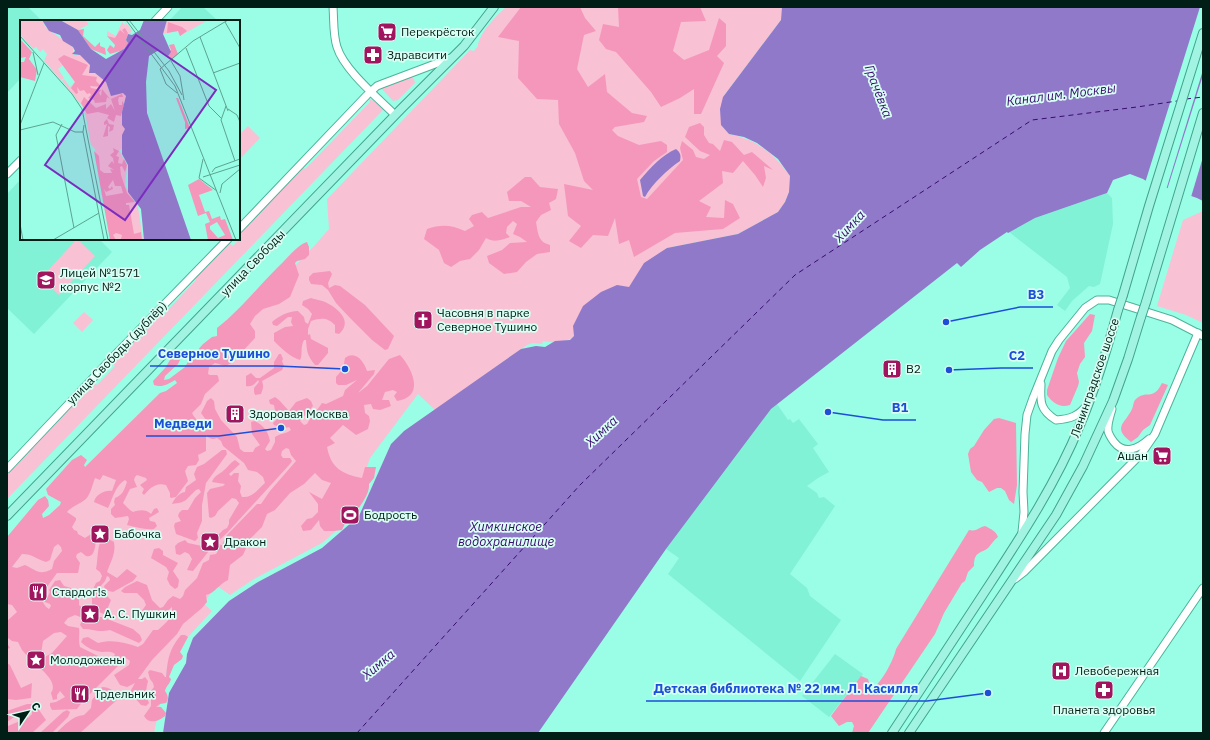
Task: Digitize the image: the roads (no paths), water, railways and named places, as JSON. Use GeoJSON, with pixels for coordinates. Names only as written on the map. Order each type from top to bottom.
{"type":"FeatureCollection","features":[{"type":"Feature","properties":{"kind":"main road","name":"улица Свободы"},"geometry":{"type":"LineString","coordinates":[[7,516],[453,57],[469,40],[494,7]]}},
{"type":"Feature","properties":{"kind":"main road","name":"Ленинградское шоссе"},"geometry":{"type":"LineString","coordinates":[[892,733],[1021,536],[1061,466],[1080,425],[1090,402],[1203,33]]}},
{"type":"Feature","properties":{"kind":"main road","name":"Ленинградское шоссе"},"geometry":{"type":"LineString","coordinates":[[909,733],[1056,515],[1084,466],[1113,401],[1146,302],[1203,113]]}},
{"type":"Feature","properties":{"kind":"street"},"geometry":{"type":"LineString","coordinates":[[156,20],[168,7]]}},
{"type":"Feature","properties":{"kind":"street"},"geometry":{"type":"LineString","coordinates":[[333,7],[338,50],[354,73],[395,115]]}},
{"type":"Feature","properties":{"kind":"street"},"geometry":{"type":"LineString","coordinates":[[240,228],[366,95],[377,86],[453,57]]}},
{"type":"Feature","properties":{"kind":"street"},"geometry":{"type":"LineString","coordinates":[[7,174],[20,161]]}},
{"type":"Feature","properties":{"kind":"street","name":"улица Свободы (дублёр)"},"geometry":{"type":"LineString","coordinates":[[7,469],[227,240]]}},
{"type":"Feature","properties":{"kind":"street"},"geometry":{"type":"LineString","coordinates":[[1010,583],[1024,572],[1142,453],[1155,434],[1200,335],[1172,320],[1104,299],[1091,303],[1078,316],[1052,351],[1027,415],[1023,492],[1024,512],[1021,536]]}},
{"type":"Feature","properties":{"kind":"street"},"geometry":{"type":"LineString","coordinates":[[1042,378],[1040,396],[1041,406],[1045,412],[1056,420],[1070,419],[1078,415],[1090,402]]}},
{"type":"Feature","properties":{"kind":"street"},"geometry":{"type":"LineString","coordinates":[[1113,401],[1108,429],[1110,436],[1116,445],[1127,450],[1135,449],[1155,434]]}},
{"type":"Feature","properties":{"kind":"street"},"geometry":{"type":"LineString","coordinates":[[1104,733],[1203,588]]}},
{"type":"Feature","properties":{"kind":"water","name":"Химкинское водохранилище"},"geometry":{"type":"Polygon","coordinates":[[[782,7],[1203,7],[1203,201],[1171,189],[1151,184],[1130,174],[1113,180],[1107,193],[1035,218],[1008,233],[1007,232],[980,250],[961,267],[957,263],[771,409],[666,549],[538,733],[163,733],[169,693],[186,663],[187,654],[193,638],[229,601],[258,582],[322,548],[359,516],[391,444],[404,431],[521,349],[536,346],[545,347],[555,341],[570,340],[574,336],[573,326],[583,306],[601,292],[617,285],[629,287],[644,263],[667,248],[738,234],[778,212],[785,202],[789,192],[790,176],[778,159],[757,143],[744,137],[729,134],[721,125],[720,109],[723,97],[781,20],[782,7]]]}},
{"type":"Feature","properties":{"kind":"water"},"geometry":{"type":"Polygon","coordinates":[[[676,149],[680,155],[680,161],[661,177],[645,197],[643,196],[640,180],[661,158],[676,149]]]}},
{"type":"Feature","properties":{"kind":"place","name":"Перекрёсток"},"geometry":{"type":"Point","coordinates":[387,32]}},
{"type":"Feature","properties":{"kind":"place","name":"Здравсити"},"geometry":{"type":"Point","coordinates":[373,55]}},
{"type":"Feature","properties":{"kind":"place","name":"Лицей №1571 корпус №2"},"geometry":{"type":"Point","coordinates":[46,280]}},
{"type":"Feature","properties":{"kind":"place","name":"Часовня в парке Северное Тушино"},"geometry":{"type":"Point","coordinates":[423,320]}},
{"type":"Feature","properties":{"kind":"place","name":"B3"},"geometry":{"type":"Point","coordinates":[946,322]}},
{"type":"Feature","properties":{"kind":"place","name":"Северное Тушино"},"geometry":{"type":"Point","coordinates":[345,369]}},
{"type":"Feature","properties":{"kind":"place","name":"B2"},"geometry":{"type":"Point","coordinates":[892,369]}},
{"type":"Feature","properties":{"kind":"place","name":"C2"},"geometry":{"type":"Point","coordinates":[949,370]}},
{"type":"Feature","properties":{"kind":"place","name":"B1"},"geometry":{"type":"Point","coordinates":[828,412]}},
{"type":"Feature","properties":{"kind":"place","name":"Здоровая Москва"},"geometry":{"type":"Point","coordinates":[235,414]}},
{"type":"Feature","properties":{"kind":"place","name":"Медведи"},"geometry":{"type":"Point","coordinates":[281,428]}},
{"type":"Feature","properties":{"kind":"place","name":"Ашан"},"geometry":{"type":"Point","coordinates":[1162,456]}},
{"type":"Feature","properties":{"kind":"place","name":"Бодрость"},"geometry":{"type":"Point","coordinates":[350,515]}},
{"type":"Feature","properties":{"kind":"place","name":"Бабочка"},"geometry":{"type":"Point","coordinates":[100,534]}},
{"type":"Feature","properties":{"kind":"place","name":"Дракон"},"geometry":{"type":"Point","coordinates":[210,542]}},
{"type":"Feature","properties":{"kind":"place","name":"Стардог!s"},"geometry":{"type":"Point","coordinates":[38,592]}},
{"type":"Feature","properties":{"kind":"place","name":"А. С. Пушкин"},"geometry":{"type":"Point","coordinates":[90,614]}},
{"type":"Feature","properties":{"kind":"place","name":"Молодожены"},"geometry":{"type":"Point","coordinates":[36,660]}},
{"type":"Feature","properties":{"kind":"place","name":"Левобережная"},"geometry":{"type":"Point","coordinates":[1061,671]}},
{"type":"Feature","properties":{"kind":"place","name":"Планета здоровья"},"geometry":{"type":"Point","coordinates":[1104,690]}},
{"type":"Feature","properties":{"kind":"place","name":"Детская библиотека № 22 им. Л. Касилля"},"geometry":{"type":"Point","coordinates":[988,693]}},
{"type":"Feature","properties":{"kind":"place","name":"Трдельник"},"geometry":{"type":"Point","coordinates":[80,694]}},
{"type":"Feature","properties":{"kind":"water label","name":"Грачёвка"},"geometry":{"type":"Point","coordinates":[879,91]}},
{"type":"Feature","properties":{"kind":"water label","name":"Канал им. Москвы"},"geometry":{"type":"Point","coordinates":[1061,94]}},
{"type":"Feature","properties":{"kind":"water label","name":"Химка"},"geometry":{"type":"Point","coordinates":[849,226]}},
{"type":"Feature","properties":{"kind":"water label","name":"Химка"},"geometry":{"type":"Point","coordinates":[601,431]}},
{"type":"Feature","properties":{"kind":"water label","name":"Химка"},"geometry":{"type":"Point","coordinates":[378,664]}}]}
